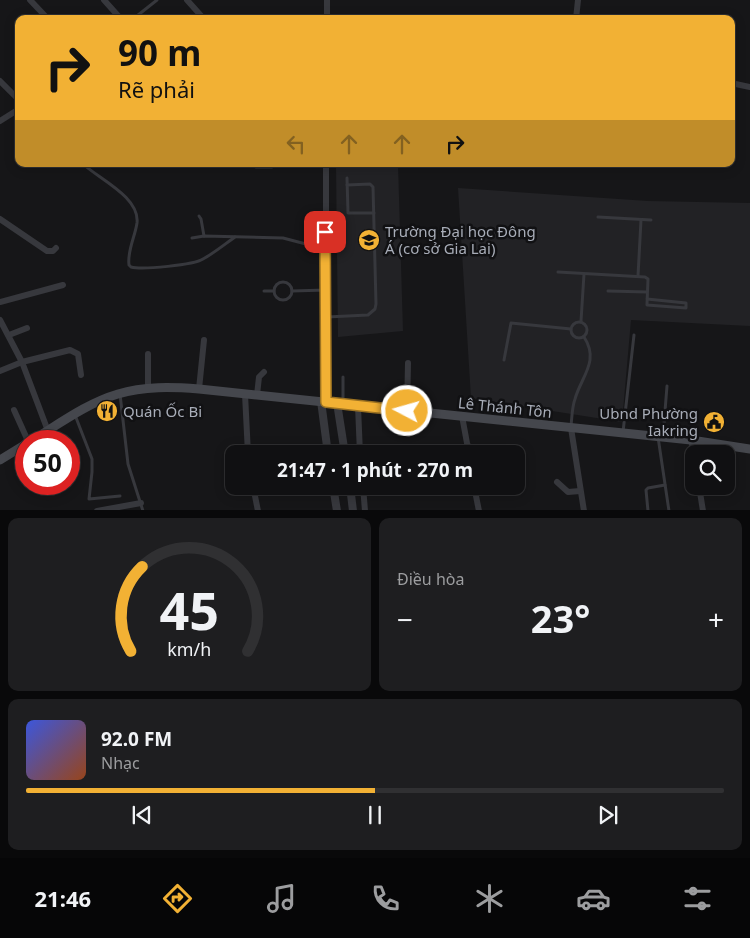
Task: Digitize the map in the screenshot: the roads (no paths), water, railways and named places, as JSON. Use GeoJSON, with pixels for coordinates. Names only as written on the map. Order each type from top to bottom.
{"type":"FeatureCollection","features":[{"type":"Feature","properties":{"kind":"main road","name":"Lê Thánh Tôn"},"geometry":{"type":"LineString","coordinates":[[50,430],[103,399],[120,393],[148,388],[199,389],[660,436],[750,448]]}},
{"type":"Feature","properties":{"kind":"main road","name":"Lê Thánh Tôn"},"geometry":{"type":"LineString","coordinates":[[0,460],[15,450]]}},
{"type":"Feature","properties":{"kind":"street"},"geometry":{"type":"LineString","coordinates":[[30,0],[44,15]]}},
{"type":"Feature","properties":{"kind":"street"},"geometry":{"type":"LineString","coordinates":[[104,0],[117,15]]}},
{"type":"Feature","properties":{"kind":"street"},"geometry":{"type":"LineString","coordinates":[[187,0],[200,15]]}},
{"type":"Feature","properties":{"kind":"street"},"geometry":{"type":"LineString","coordinates":[[327,0],[327,15]]}},
{"type":"Feature","properties":{"kind":"street"},"geometry":{"type":"LineString","coordinates":[[576,15],[578,0]]}},
{"type":"Feature","properties":{"kind":"street"},"geometry":{"type":"LineString","coordinates":[[0,81],[15,96]]}},
{"type":"Feature","properties":{"kind":"street"},"geometry":{"type":"LineString","coordinates":[[735,84],[750,87]]}},
{"type":"Feature","properties":{"kind":"street"},"geometry":{"type":"LineString","coordinates":[[0,121],[15,112]]}},
{"type":"Feature","properties":{"kind":"street"},"geometry":{"type":"LineString","coordinates":[[326,167],[326,317],[323,402],[327,445]]}},
{"type":"Feature","properties":{"kind":"street"},"geometry":{"type":"LineString","coordinates":[[0,218],[47,251],[53,251],[56,248]]}},
{"type":"Feature","properties":{"kind":"street"},"geometry":{"type":"LineString","coordinates":[[0,302],[63,285]]}},
{"type":"Feature","properties":{"kind":"street"},"geometry":{"type":"LineString","coordinates":[[0,320],[22,362],[48,430]]}},
{"type":"Feature","properties":{"kind":"street"},"geometry":{"type":"LineString","coordinates":[[9,335],[27,328]]}},
{"type":"Feature","properties":{"kind":"street"},"geometry":{"type":"LineString","coordinates":[[199,389],[204,340]]}},
{"type":"Feature","properties":{"kind":"street"},"geometry":{"type":"LineString","coordinates":[[0,371],[22,362],[70,350],[78,354],[81,375]]}},
{"type":"Feature","properties":{"kind":"street"},"geometry":{"type":"LineString","coordinates":[[148,354],[148,388]]}},
{"type":"Feature","properties":{"kind":"street"},"geometry":{"type":"LineString","coordinates":[[407,411],[408,363]]}},
{"type":"Feature","properties":{"kind":"street"},"geometry":{"type":"LineString","coordinates":[[257,395],[259,377],[264,372]]}},
{"type":"Feature","properties":{"kind":"street"},"geometry":{"type":"LineString","coordinates":[[245,394],[248,445]]}},
{"type":"Feature","properties":{"kind":"street"},"geometry":{"type":"LineString","coordinates":[[340,404],[344,445]]}},
{"type":"Feature","properties":{"kind":"street"},"geometry":{"type":"LineString","coordinates":[[358,406],[360,445]]}},
{"type":"Feature","properties":{"kind":"street"},"geometry":{"type":"LineString","coordinates":[[14,410],[23,430]]}},
{"type":"Feature","properties":{"kind":"street"},"geometry":{"type":"LineString","coordinates":[[462,416],[467,445]]}},
{"type":"Feature","properties":{"kind":"street"},"geometry":{"type":"LineString","coordinates":[[571,428],[584,510]]}},
{"type":"Feature","properties":{"kind":"street"},"geometry":{"type":"LineString","coordinates":[[692,440],[693,445]]}},
{"type":"Feature","properties":{"kind":"street"},"geometry":{"type":"LineString","coordinates":[[557,482],[568,492],[580,491]]}},
{"type":"Feature","properties":{"kind":"street"},"geometry":{"type":"LineString","coordinates":[[255,495],[258,510]]}},
{"type":"Feature","properties":{"kind":"street"},"geometry":{"type":"LineString","coordinates":[[334,495],[337,510]]}},
{"type":"Feature","properties":{"kind":"street"},"geometry":{"type":"LineString","coordinates":[[351,495],[353,510]]}},
{"type":"Feature","properties":{"kind":"street"},"geometry":{"type":"LineString","coordinates":[[363,495],[365,510]]}},
{"type":"Feature","properties":{"kind":"street"},"geometry":{"type":"LineString","coordinates":[[476,495],[478,510]]}},
{"type":"Feature","properties":{"kind":"street"},"geometry":{"type":"LineString","coordinates":[[700,495],[702,510]]}},
{"type":"Feature","properties":{"kind":"street"},"geometry":{"type":"LineString","coordinates":[[97,510],[141,503]]}},
{"type":"Feature","properties":{"kind":"lane"},"geometry":{"type":"LineString","coordinates":[[138,15],[156,0]]}},
{"type":"Feature","properties":{"kind":"lane"},"geometry":{"type":"LineString","coordinates":[[87,167],[121,193],[135,210],[137,221],[128,258],[131,267],[196,263],[235,237]]}},
{"type":"Feature","properties":{"kind":"lane"},"geometry":{"type":"LineString","coordinates":[[256,167],[272,167]]}},
{"type":"Feature","properties":{"kind":"lane"},"geometry":{"type":"LineString","coordinates":[[347,178],[348,213],[374,213]]}},
{"type":"Feature","properties":{"kind":"lane"},"geometry":{"type":"LineString","coordinates":[[326,317],[368,315],[375,309],[372,185],[347,185]]}},
{"type":"Feature","properties":{"kind":"lane"},"geometry":{"type":"LineString","coordinates":[[198,216],[202,219],[204,236]]}},
{"type":"Feature","properties":{"kind":"lane"},"geometry":{"type":"LineString","coordinates":[[598,217],[651,220]]}},
{"type":"Feature","properties":{"kind":"lane"},"geometry":{"type":"LineString","coordinates":[[638,276],[641,220]]}},
{"type":"Feature","properties":{"kind":"lane"},"geometry":{"type":"LineString","coordinates":[[192,238],[204,236],[283,238],[325,249]]}},
{"type":"Feature","properties":{"kind":"lane"},"geometry":{"type":"LineString","coordinates":[[558,272],[645,277],[648,279],[647,292],[647,299],[647,304],[649,306],[686,308],[686,303],[647,299]]}},
{"type":"Feature","properties":{"kind":"lane"},"geometry":{"type":"LineString","coordinates":[[581,321],[584,274]]}},
{"type":"Feature","properties":{"kind":"lane"},"geometry":{"type":"LineString","coordinates":[[283,282],[289,284],[292,291],[289,297],[283,300],[277,297],[274,291],[277,285],[283,282]]}},
{"type":"Feature","properties":{"kind":"lane"},"geometry":{"type":"LineString","coordinates":[[292,291],[326,290]]}},
{"type":"Feature","properties":{"kind":"lane"},"geometry":{"type":"LineString","coordinates":[[264,291],[274,291]]}},
{"type":"Feature","properties":{"kind":"lane"},"geometry":{"type":"LineString","coordinates":[[608,291],[647,292]]}},
{"type":"Feature","properties":{"kind":"lane"},"geometry":{"type":"LineString","coordinates":[[570,329],[574,323],[581,321]]}},
{"type":"Feature","properties":{"kind":"lane"},"geometry":{"type":"LineString","coordinates":[[581,321],[587,326],[584,337]]}},
{"type":"Feature","properties":{"kind":"lane"},"geometry":{"type":"LineString","coordinates":[[504,360],[511,323],[570,329]]}},
{"type":"Feature","properties":{"kind":"lane"},"geometry":{"type":"LineString","coordinates":[[570,329],[576,338],[584,337]]}},
{"type":"Feature","properties":{"kind":"lane"},"geometry":{"type":"LineString","coordinates":[[623,433],[634,335]]}},
{"type":"Feature","properties":{"kind":"lane"},"geometry":{"type":"LineString","coordinates":[[571,428],[575,398],[586,375],[590,356],[588,344],[584,337]]}},
{"type":"Feature","properties":{"kind":"lane"},"geometry":{"type":"LineString","coordinates":[[340,404],[343,377]]}},
{"type":"Feature","properties":{"kind":"lane"},"geometry":{"type":"LineString","coordinates":[[667,386],[660,436],[669,510]]}},
{"type":"Feature","properties":{"kind":"lane"},"geometry":{"type":"LineString","coordinates":[[120,393],[127,456],[143,510]]}},
{"type":"Feature","properties":{"kind":"lane"},"geometry":{"type":"LineString","coordinates":[[75,414],[92,459],[89,499],[120,496]]}},
{"type":"Feature","properties":{"kind":"lane"},"geometry":{"type":"LineString","coordinates":[[648,510],[646,490],[665,485]]}},
{"type":"Feature","properties":{"kind":"place","name":"Trường Đại học Đông Á (cơ sở Gia Lai)"},"geometry":{"type":"Point","coordinates":[369,240]}},
{"type":"Feature","properties":{"kind":"place","name":"Quán Ốc Bi"},"geometry":{"type":"Point","coordinates":[107,411]}},
{"type":"Feature","properties":{"kind":"place","name":"Ubnd Phường Iakring"},"geometry":{"type":"Point","coordinates":[714,422]}}]}
